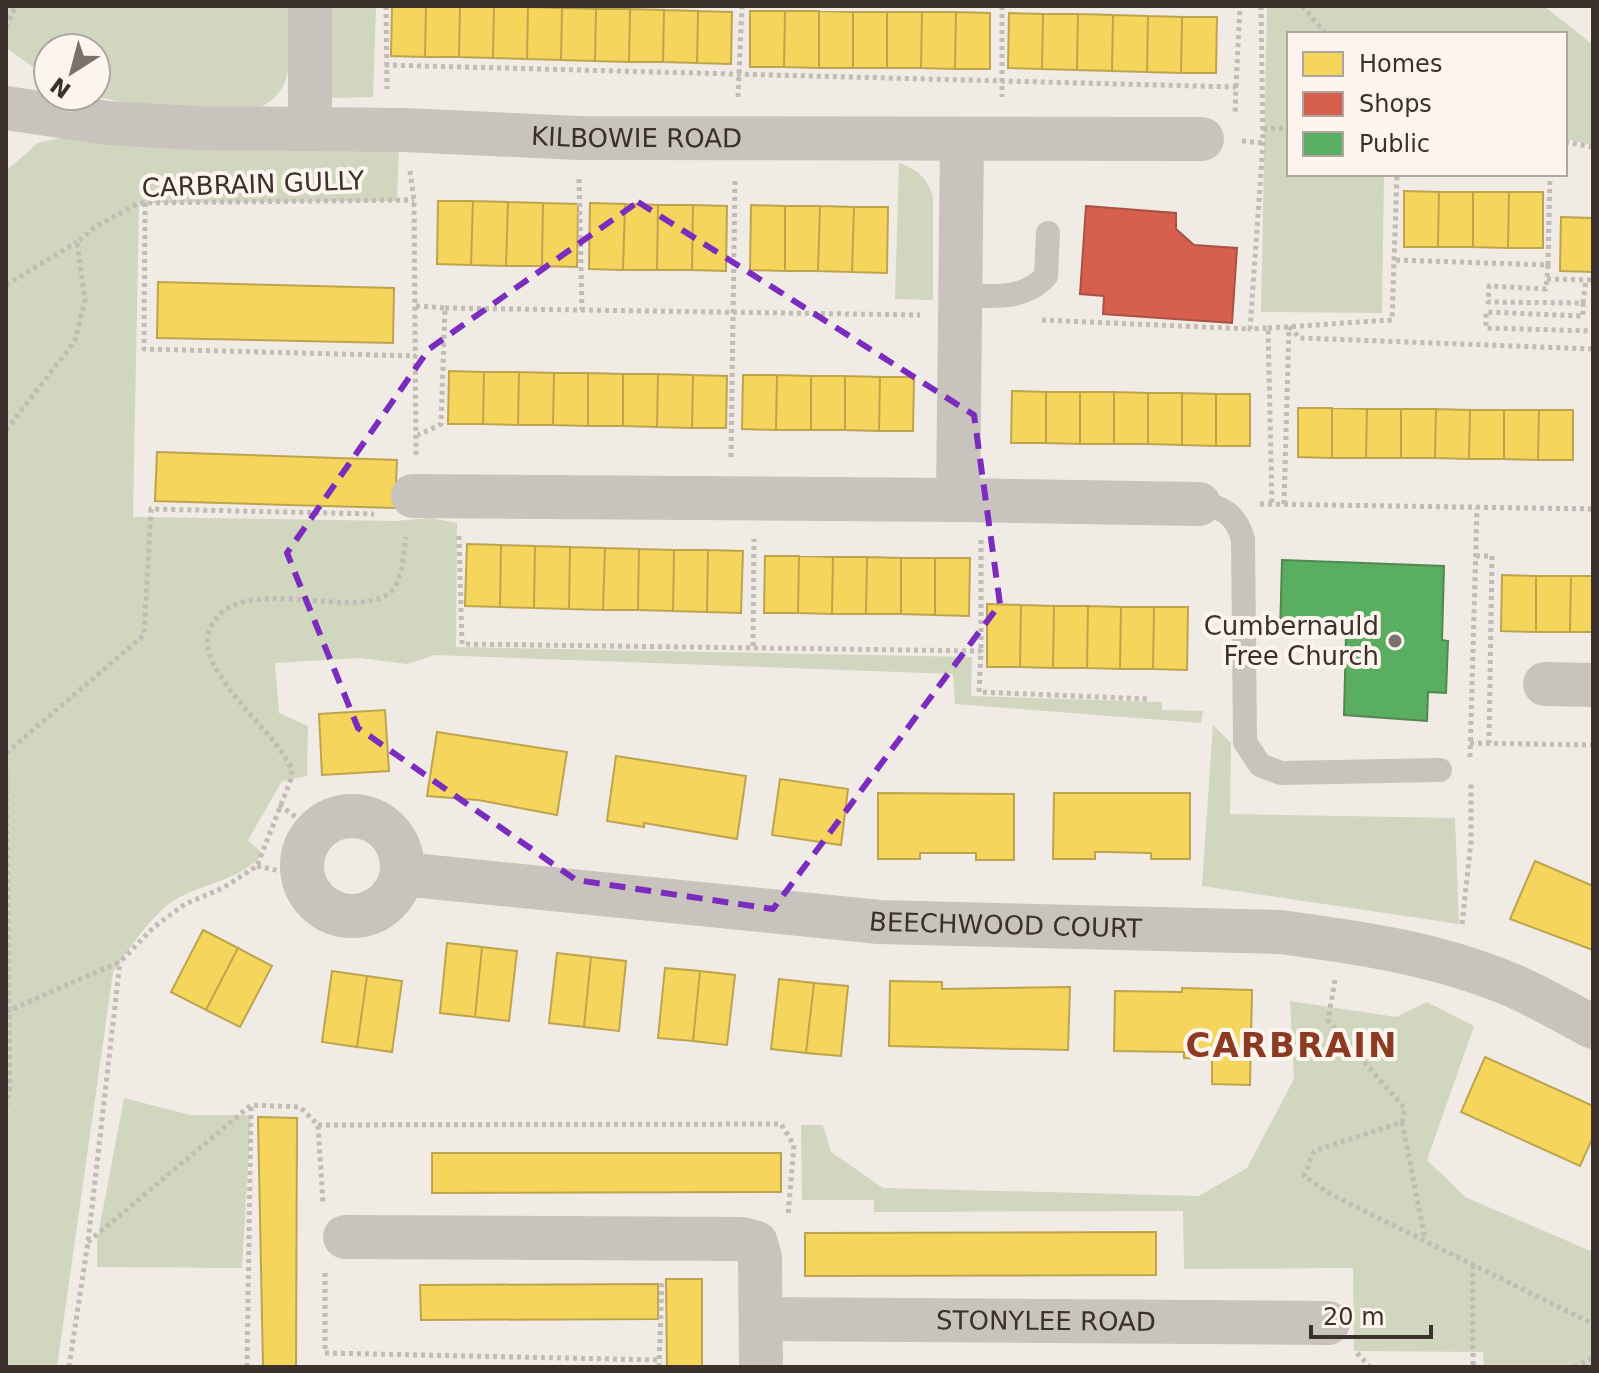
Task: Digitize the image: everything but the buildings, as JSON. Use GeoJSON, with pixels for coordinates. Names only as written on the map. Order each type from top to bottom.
{"type":"FeatureCollection","features":[{"type":"Feature","properties":{"kind":"street"},"geometry":{"type":"LineString","coordinates":[[310,6],[310,129]]}},
{"type":"Feature","properties":{"kind":"street","name":"KILBOWIE ROAD"},"geometry":{"type":"LineString","coordinates":[[6,108],[108,123],[578,138],[736,136],[982,140],[1218,133]]}},
{"type":"Feature","properties":{"kind":"street"},"geometry":{"type":"LineString","coordinates":[[969,500],[960,305],[982,140]]}},
{"type":"Feature","properties":{"kind":"street"},"geometry":{"type":"LineString","coordinates":[[400,505],[458,495],[742,501],[969,500],[1214,508]]}},
{"type":"Feature","properties":{"kind":"street"},"geometry":{"type":"LineString","coordinates":[[1545,684],[1593,685]]}},
{"type":"Feature","properties":{"kind":"street"},"geometry":{"type":"LineString","coordinates":[[344,816],[375,821],[397,843],[402,874],[396,891],[385,904],[370,913],[353,916],[321,905],[309,892],[303,876],[307,844],[316,831],[344,816]]}},
{"type":"Feature","properties":{"kind":"street","name":"BEECHWOOD COURT"},"geometry":{"type":"LineString","coordinates":[[402,874],[879,922],[1256,928],[1342,940],[1454,964],[1506,982],[1593,1027]]}},
{"type":"Feature","properties":{"kind":"street"},"geometry":{"type":"LineString","coordinates":[[335,1236],[742,1239],[756,1243],[760,1258],[761,1367]]}},
{"type":"Feature","properties":{"kind":"street","name":"STONYLEE ROAD"},"geometry":{"type":"LineString","coordinates":[[762,1319],[1328,1323]]}},
{"type":"Feature","properties":{"kind":"lane"},"geometry":{"type":"LineString","coordinates":[[960,305],[1012,296],[1036,287],[1046,276],[1048,233]]}},
{"type":"Feature","properties":{"kind":"lane"},"geometry":{"type":"LineString","coordinates":[[1214,508],[1243,539],[1245,742],[1260,765],[1281,773],[1440,770]]}},
{"type":"Feature","properties":{"kind":"path"},"geometry":{"type":"LineString","coordinates":[[6,27],[16,6]]}},
{"type":"Feature","properties":{"kind":"path"},"geometry":{"type":"LineString","coordinates":[[742,6],[736,136],[734,313],[742,501],[753,646]]}},
{"type":"Feature","properties":{"kind":"path"},"geometry":{"type":"LineString","coordinates":[[982,140],[1002,78],[1002,6]]}},
{"type":"Feature","properties":{"kind":"path"},"geometry":{"type":"LineString","coordinates":[[1218,133],[1236,87],[1240,6]]}},
{"type":"Feature","properties":{"kind":"path"},"geometry":{"type":"LineString","coordinates":[[1250,329],[1263,129],[1261,6]]}},
{"type":"Feature","properties":{"kind":"path"},"geometry":{"type":"LineString","coordinates":[[1302,6],[1324,32]]}},
{"type":"Feature","properties":{"kind":"path"},"geometry":{"type":"LineString","coordinates":[[385,65],[739,76],[1002,78],[1236,87]]}},
{"type":"Feature","properties":{"kind":"path"},"geometry":{"type":"LineString","coordinates":[[1263,129],[1287,128]]}},
{"type":"Feature","properties":{"kind":"path"},"geometry":{"type":"LineString","coordinates":[[578,138],[582,310]]}},
{"type":"Feature","properties":{"kind":"path"},"geometry":{"type":"LineString","coordinates":[[1567,142],[1593,147]]}},
{"type":"Feature","properties":{"kind":"path"},"geometry":{"type":"LineString","coordinates":[[1036,319],[1250,329],[1392,320],[1397,176]]}},
{"type":"Feature","properties":{"kind":"path"},"geometry":{"type":"LineString","coordinates":[[1550,176],[1546,289],[1489,286],[1488,302],[1583,303]]}},
{"type":"Feature","properties":{"kind":"path","name":"CARBRAIN GULLY"},"geometry":{"type":"LineString","coordinates":[[6,285],[77,242],[95,227],[139,203],[414,200],[416,306]]}},
{"type":"Feature","properties":{"kind":"path"},"geometry":{"type":"LineString","coordinates":[[145,203],[144,349],[416,356]]}},
{"type":"Feature","properties":{"kind":"path"},"geometry":{"type":"LineString","coordinates":[[6,430],[75,341],[85,300],[77,242]]}},
{"type":"Feature","properties":{"kind":"path"},"geometry":{"type":"LineString","coordinates":[[1396,260],[1548,265]]}},
{"type":"Feature","properties":{"kind":"path"},"geometry":{"type":"LineString","coordinates":[[1547,279],[1589,280],[1583,303],[1585,331]]}},
{"type":"Feature","properties":{"kind":"path"},"geometry":{"type":"LineString","coordinates":[[6,1012],[120,962],[154,927],[185,904],[223,888],[257,866],[292,769],[213,665],[206,640],[212,624],[225,610],[282,597],[377,601],[391,592],[398,582],[400,505],[418,435],[416,306],[734,313],[960,305]]}},
{"type":"Feature","properties":{"kind":"path"},"geometry":{"type":"LineString","coordinates":[[418,435],[441,424],[445,308]]}},
{"type":"Feature","properties":{"kind":"path"},"geometry":{"type":"LineString","coordinates":[[1583,316],[1486,312],[1486,328],[1593,331]]}},
{"type":"Feature","properties":{"kind":"path"},"geometry":{"type":"LineString","coordinates":[[1289,327],[1300,338],[1593,349]]}},
{"type":"Feature","properties":{"kind":"path"},"geometry":{"type":"LineString","coordinates":[[1284,504],[1289,327]]}},
{"type":"Feature","properties":{"kind":"path"},"geometry":{"type":"LineString","coordinates":[[1268,328],[1272,504]]}},
{"type":"Feature","properties":{"kind":"path"},"geometry":{"type":"LineString","coordinates":[[458,495],[462,644],[981,651]]}},
{"type":"Feature","properties":{"kind":"path"},"geometry":{"type":"LineString","coordinates":[[969,500],[981,651],[979,692],[1150,699]]}},
{"type":"Feature","properties":{"kind":"path"},"geometry":{"type":"LineString","coordinates":[[1214,508],[1284,504],[1593,509]]}},
{"type":"Feature","properties":{"kind":"path"},"geometry":{"type":"LineString","coordinates":[[6,753],[144,635],[151,509],[400,505]]}},
{"type":"Feature","properties":{"kind":"path"},"geometry":{"type":"LineString","coordinates":[[1454,964],[1470,866],[1470,743],[1477,508]]}},
{"type":"Feature","properties":{"kind":"path"},"geometry":{"type":"LineString","coordinates":[[1476,556],[1492,556],[1489,743]]}},
{"type":"Feature","properties":{"kind":"path"},"geometry":{"type":"LineString","coordinates":[[1470,743],[1593,745]]}},
{"type":"Feature","properties":{"kind":"path"},"geometry":{"type":"LineString","coordinates":[[6,767],[6,1106]]}},
{"type":"Feature","properties":{"kind":"path"},"geometry":{"type":"LineString","coordinates":[[279,805],[316,831]]}},
{"type":"Feature","properties":{"kind":"path"},"geometry":{"type":"LineString","coordinates":[[257,866],[303,876]]}},
{"type":"Feature","properties":{"kind":"path"},"geometry":{"type":"LineString","coordinates":[[1342,940],[1328,1020],[1405,1109],[1402,1122],[1425,1240]]}},
{"type":"Feature","properties":{"kind":"path"},"geometry":{"type":"LineString","coordinates":[[69,1367],[88,1242],[120,962]]}},
{"type":"Feature","properties":{"kind":"path"},"geometry":{"type":"LineString","coordinates":[[88,1242],[251,1105],[300,1107],[318,1125],[335,1236],[325,1353],[660,1363],[664,1238]]}},
{"type":"Feature","properties":{"kind":"path"},"geometry":{"type":"LineString","coordinates":[[247,1367],[251,1105]]}},
{"type":"Feature","properties":{"kind":"path"},"geometry":{"type":"LineString","coordinates":[[1402,1122],[1314,1151],[1304,1176],[1330,1194],[1593,1324]]}},
{"type":"Feature","properties":{"kind":"path"},"geometry":{"type":"LineString","coordinates":[[318,1125],[781,1124],[794,1145],[787,1220],[756,1243]]}},
{"type":"Feature","properties":{"kind":"path"},"geometry":{"type":"LineString","coordinates":[[1473,1265],[1473,1367]]}},
{"type":"Feature","properties":{"kind":"path"},"geometry":{"type":"LineString","coordinates":[[1574,1367],[1593,1358]]}},
{"type":"Feature","properties":{"kind":"highlighted area"},"geometry":{"type":"Polygon","coordinates":[[[638,202],[974,415],[1000,604],[773,909],[576,880],[358,728],[287,553],[429,349],[638,202]]]}},
{"type":"Feature","properties":{"kind":"green space"},"geometry":{"type":"Polygon","coordinates":[[[6,6],[290,6],[290,57],[283,86],[273,99],[249,111],[197,111],[112,100],[112,32],[32,32],[32,66],[6,48],[6,6]]]}},
{"type":"Feature","properties":{"kind":"green space"},"geometry":{"type":"Polygon","coordinates":[[[328,6],[376,6],[373,97],[330,98],[328,6]]]}},
{"type":"Feature","properties":{"kind":"green space"},"geometry":{"type":"Polygon","coordinates":[[[1267,6],[1544,6],[1593,45],[1593,145],[1567,139],[1567,32],[1287,32],[1287,176],[1384,176],[1382,313],[1261,312],[1267,6]]]}},
{"type":"Feature","properties":{"kind":"green space"},"geometry":{"type":"Polygon","coordinates":[[[60,138],[399,147],[397,201],[139,203],[133,517],[396,521],[430,518],[457,523],[456,647],[972,657],[971,696],[1162,702],[1162,710],[1203,711],[1201,723],[955,704],[953,674],[435,655],[407,664],[360,658],[275,663],[279,713],[308,726],[307,776],[282,781],[248,840],[263,854],[244,870],[170,904],[143,931],[113,972],[57,1367],[6,1367],[6,171],[38,143],[60,138]]]}},
{"type":"Feature","properties":{"kind":"green space"},"geometry":{"type":"Polygon","coordinates":[[[899,163],[921,175],[933,197],[933,300],[895,299],[899,163]]]}},
{"type":"Feature","properties":{"kind":"green space"},"geometry":{"type":"Polygon","coordinates":[[[1213,725],[1231,743],[1230,814],[1455,818],[1459,924],[1202,886],[1213,725]]]}},
{"type":"Feature","properties":{"kind":"green space"},"geometry":{"type":"Polygon","coordinates":[[[1290,1001],[1396,1017],[1427,1002],[1474,1026],[1427,1160],[1465,1197],[1593,1252],[1593,1367],[1484,1367],[1483,1352],[1354,1351],[1353,1268],[1184,1269],[1183,1211],[874,1212],[874,1200],[802,1200],[801,1125],[823,1125],[831,1152],[883,1188],[1199,1196],[1247,1168],[1294,1079],[1290,1001]]]}},
{"type":"Feature","properties":{"kind":"green space"},"geometry":{"type":"Polygon","coordinates":[[[124,1098],[190,1115],[251,1115],[242,1268],[97,1267],[97,1241],[124,1098]]]}},
{"type":"Feature","properties":{"kind":"place","name":"Cumbernauld Free Church"},"geometry":{"type":"Point","coordinates":[1395,641]}},
{"type":"Feature","properties":{"kind":"district","name":"CARBRAIN"},"geometry":{"type":"Point","coordinates":[1292,1045]}}]}
